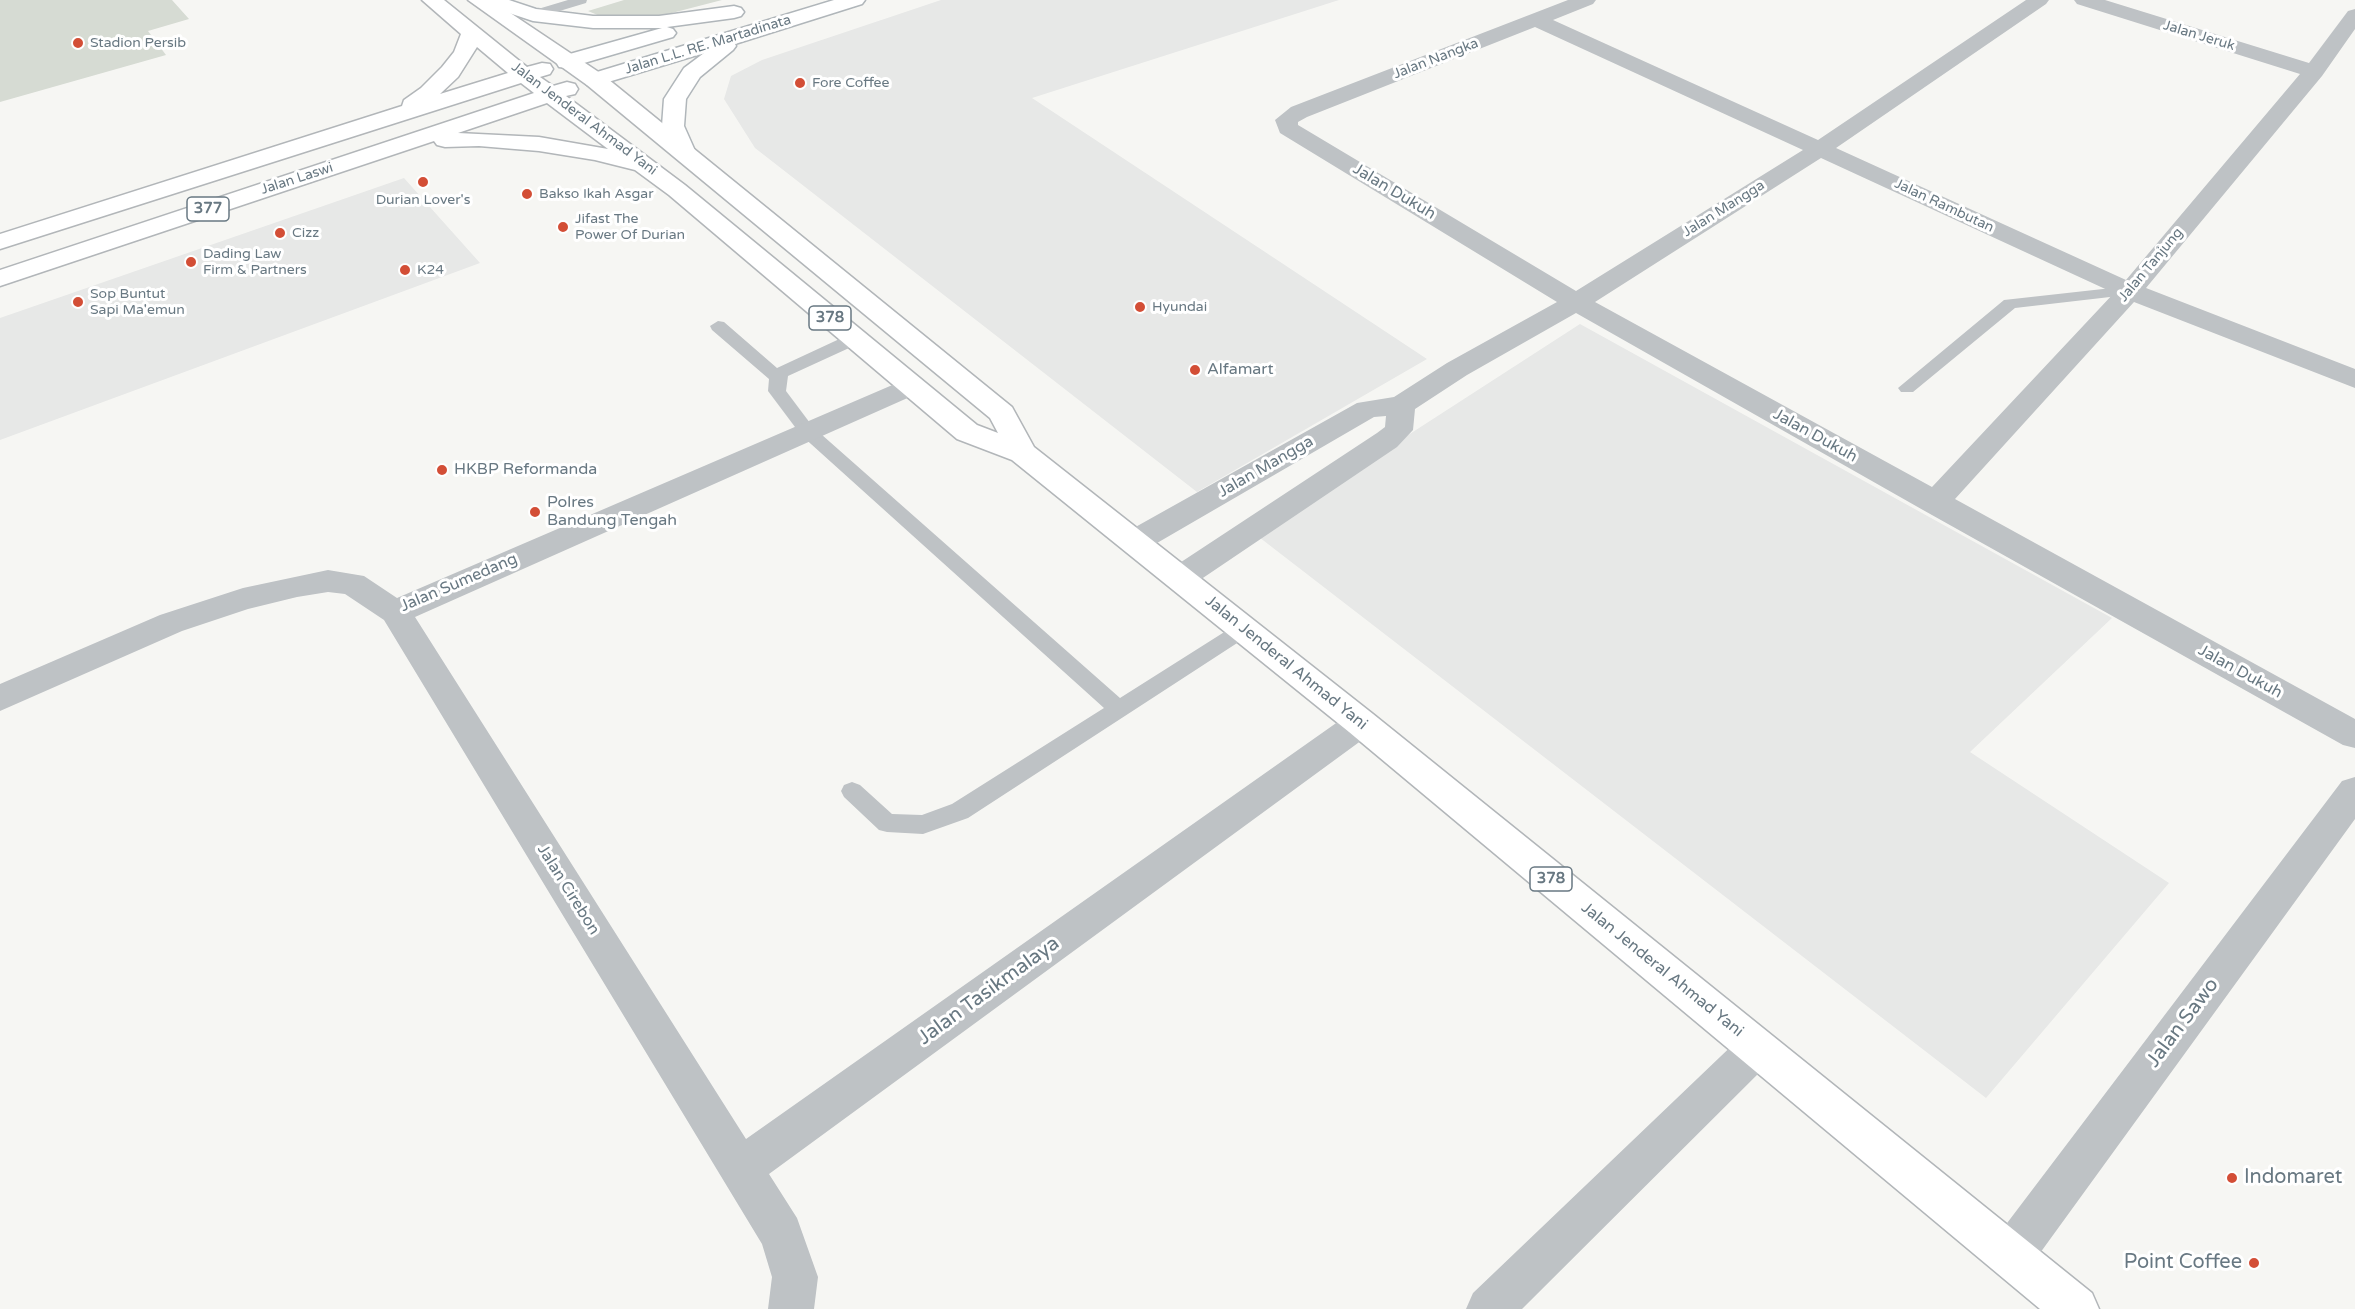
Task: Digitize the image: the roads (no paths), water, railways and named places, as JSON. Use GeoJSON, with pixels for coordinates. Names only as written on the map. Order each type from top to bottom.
{"type":"FeatureCollection","features":[{"type":"Feature","properties":{"kind":"main road","name":"Jalan Jenderal Ahmad Yani"},"geometry":{"type":"LineString","coordinates":[[432,0],[524,75],[647,167],[967,432],[1022,453],[1180,578],[1362,723],[2076,1309]]}},
{"type":"Feature","properties":{"kind":"main road","name":"Jalan Jenderal Ahmad Yani"},"geometry":{"type":"LineString","coordinates":[[478,0],[595,80],[1002,413],[1022,453]]}},
{"type":"Feature","properties":{"kind":"main road"},"geometry":{"type":"LineString","coordinates":[[489,0],[533,15],[593,22],[659,22],[734,12]]}},
{"type":"Feature","properties":{"kind":"main road","name":"Jalan L.L. RE. Martadinata"},"geometry":{"type":"LineString","coordinates":[[595,80],[855,0]]}},
{"type":"Feature","properties":{"kind":"main road","name":"Jalan L.L. RE. Martadinata"},"geometry":{"type":"LineString","coordinates":[[567,62],[756,6]]}},
{"type":"Feature","properties":{"kind":"main road"},"geometry":{"type":"LineString","coordinates":[[684,153],[673,126],[675,99],[692,73],[720,49],[757,29]]}},
{"type":"Feature","properties":{"kind":"main road"},"geometry":{"type":"LineString","coordinates":[[396,116],[429,93],[450,72],[464,52],[472,32]]}},
{"type":"Feature","properties":{"kind":"main road","name":"Jalan Laswi"},"geometry":{"type":"LineString","coordinates":[[0,242],[567,62]]}},
{"type":"Feature","properties":{"kind":"main road","name":"Jalan Laswi"},"geometry":{"type":"LineString","coordinates":[[0,278],[595,80]]}},
{"type":"Feature","properties":{"kind":"main road"},"geometry":{"type":"LineString","coordinates":[[416,140],[479,139],[540,144],[596,153],[647,167]]}},
{"type":"Feature","properties":{"kind":"street","name":"Jalan Nangka"},"geometry":{"type":"LineString","coordinates":[[1287,120],[1299,112],[1586,0]]}},
{"type":"Feature","properties":{"kind":"street","name":"Jalan Mangga"},"geometry":{"type":"LineString","coordinates":[[1134,542],[1367,409],[1401,405],[1457,369],[1576,302],[1820,149],[2040,0]]}},
{"type":"Feature","properties":{"kind":"street","name":"Jalan Jeruk"},"geometry":{"type":"LineString","coordinates":[[2084,0],[2313,71]]}},
{"type":"Feature","properties":{"kind":"street","name":"Jalan Tanjung"},"geometry":{"type":"LineString","coordinates":[[1934,503],[2130,291],[2313,71],[2355,15]]}},
{"type":"Feature","properties":{"kind":"street","name":"Jalan Rambutan"},"geometry":{"type":"LineString","coordinates":[[1537,20],[2130,291],[2355,379]]}},
{"type":"Feature","properties":{"kind":"street","name":"Jalan Dukuh"},"geometry":{"type":"LineString","coordinates":[[1287,120],[1288,128],[1576,302],[2355,735]]}},
{"type":"Feature","properties":{"kind":"street","name":"Jalan Sumedang"},"geometry":{"type":"LineString","coordinates":[[0,698],[171,624],[243,599],[297,586],[328,581],[353,584],[395,612],[911,386]]}},
{"type":"Feature","properties":{"kind":"street"},"geometry":{"type":"LineString","coordinates":[[1180,578],[1387,440],[1399,430],[1401,405]]}},
{"type":"Feature","properties":{"kind":"street","name":"Jalan Cirebon"},"geometry":{"type":"LineString","coordinates":[[395,612],[742,1168]]}},
{"type":"Feature","properties":{"kind":"street","name":"Jalan Tasikmalaya"},"geometry":{"type":"LineString","coordinates":[[742,1168],[1362,723]]}},
{"type":"Feature","properties":{"kind":"street","name":"Jalan Sawo"},"geometry":{"type":"LineString","coordinates":[[2011,1255],[2355,791]]}},
{"type":"Feature","properties":{"kind":"street"},"geometry":{"type":"LineString","coordinates":[[1489,1309],[1757,1048]]}},
{"type":"Feature","properties":{"kind":"street"},"geometry":{"type":"LineString","coordinates":[[742,1168],[781,1234],[795,1277],[791,1309]]}},
{"type":"Feature","properties":{"kind":"lane"},"geometry":{"type":"LineString","coordinates":[[533,15],[581,0]]}},
{"type":"Feature","properties":{"kind":"lane"},"geometry":{"type":"LineString","coordinates":[[1907,388],[2010,304],[2130,291]]}},
{"type":"Feature","properties":{"kind":"lane"},"geometry":{"type":"LineString","coordinates":[[718,326],[777,378]]}},
{"type":"Feature","properties":{"kind":"lane"},"geometry":{"type":"LineString","coordinates":[[854,339],[782,372],[777,378],[777,392],[807,431],[1119,709]]}},
{"type":"Feature","properties":{"kind":"lane"},"geometry":{"type":"LineString","coordinates":[[852,791],[887,823],[923,825],[960,811],[1244,629]]}},
{"type":"Feature","properties":{"kind":"place","name":"Stadion Persib"},"geometry":{"type":"Point","coordinates":[78,43]}},
{"type":"Feature","properties":{"kind":"place","name":"Fore Coffee"},"geometry":{"type":"Point","coordinates":[800,83]}},
{"type":"Feature","properties":{"kind":"place","name":"Durian Lover's"},"geometry":{"type":"Point","coordinates":[423,182]}},
{"type":"Feature","properties":{"kind":"place","name":"Bakso Ikah Asgar"},"geometry":{"type":"Point","coordinates":[527,194]}},
{"type":"Feature","properties":{"kind":"place","name":"Jifast The Power Of Durian"},"geometry":{"type":"Point","coordinates":[563,227]}},
{"type":"Feature","properties":{"kind":"place","name":"Cizz"},"geometry":{"type":"Point","coordinates":[280,233]}},
{"type":"Feature","properties":{"kind":"place","name":"Dading Law Firm & Partners"},"geometry":{"type":"Point","coordinates":[191,262]}},
{"type":"Feature","properties":{"kind":"place","name":"K24"},"geometry":{"type":"Point","coordinates":[405,270]}},
{"type":"Feature","properties":{"kind":"place","name":"Sop Buntut Sapi Ma'emun"},"geometry":{"type":"Point","coordinates":[78,302]}},
{"type":"Feature","properties":{"kind":"place","name":"Hyundai"},"geometry":{"type":"Point","coordinates":[1140,307]}},
{"type":"Feature","properties":{"kind":"place","name":"Alfamart"},"geometry":{"type":"Point","coordinates":[1195,370]}},
{"type":"Feature","properties":{"kind":"place","name":"HKBP Reformanda"},"geometry":{"type":"Point","coordinates":[442,470]}},
{"type":"Feature","properties":{"kind":"place","name":"Polres Bandung Tengah"},"geometry":{"type":"Point","coordinates":[535,512]}},
{"type":"Feature","properties":{"kind":"place","name":"Indomaret"},"geometry":{"type":"Point","coordinates":[2232,1178]}},
{"type":"Feature","properties":{"kind":"place","name":"Point Coffee"},"geometry":{"type":"Point","coordinates":[2254,1263]}}]}
